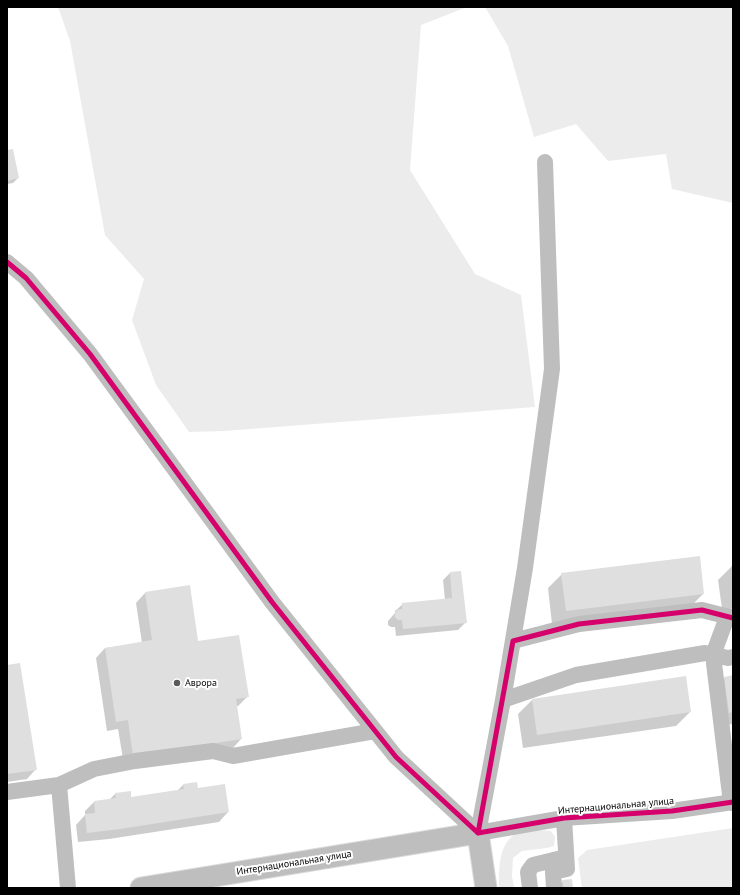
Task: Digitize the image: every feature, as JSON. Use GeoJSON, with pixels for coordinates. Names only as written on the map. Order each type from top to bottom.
{"type":"FeatureCollection","features":[{"type":"Feature","properties":{"kind":"main road","name":"Интернациональная улица"},"geometry":{"type":"LineString","coordinates":[[141,888],[478,833]]}},
{"type":"Feature","properties":{"kind":"main road"},"geometry":{"type":"LineString","coordinates":[[478,833],[486,888]]}},
{"type":"Feature","properties":{"kind":"street"},"geometry":{"type":"LineString","coordinates":[[478,833],[503,700],[526,561],[552,369],[545,162]]}},
{"type":"Feature","properties":{"kind":"street"},"geometry":{"type":"LineString","coordinates":[[7,262],[26,278],[90,354],[272,602],[396,757],[478,833]]}},
{"type":"Feature","properties":{"kind":"street"},"geometry":{"type":"LineString","coordinates":[[513,641],[579,624],[702,610],[730,617],[713,655],[732,802]]}},
{"type":"Feature","properties":{"kind":"street"},"geometry":{"type":"LineString","coordinates":[[503,700],[576,675],[705,653],[728,658],[733,657]]}},
{"type":"Feature","properties":{"kind":"street"},"geometry":{"type":"LineString","coordinates":[[7,792],[59,785],[94,769],[136,761],[213,751],[233,756],[375,731]]}},
{"type":"Feature","properties":{"kind":"street"},"geometry":{"type":"LineString","coordinates":[[59,785],[68,888]]}},
{"type":"Feature","properties":{"kind":"street","name":"Интернациональная улица"},"geometry":{"type":"LineString","coordinates":[[478,833],[564,818],[672,811],[732,802]]}},
{"type":"Feature","properties":{"kind":"street"},"geometry":{"type":"LineString","coordinates":[[554,888],[552,872],[567,869],[564,818]]}},
{"type":"Feature","properties":{"kind":"street"},"geometry":{"type":"LineString","coordinates":[[530,888],[528,872],[533,865],[566,857]]}},
{"type":"Feature","properties":{"kind":"shaded area"},"geometry":{"type":"Polygon","coordinates":[[[58,7],[467,7],[421,25],[410,170],[475,274],[521,295],[535,407],[224,431],[189,432],[156,385],[132,320],[144,279],[105,235],[70,41],[58,7]]]}},
{"type":"Feature","properties":{"kind":"shaded area"},"geometry":{"type":"Polygon","coordinates":[[[485,7],[733,7],[733,203],[672,189],[666,154],[608,161],[576,124],[534,137],[508,46],[485,7]]]}},
{"type":"Feature","properties":{"kind":"shaded area"},"geometry":{"type":"Polygon","coordinates":[[[733,828],[733,888],[582,888],[578,858],[587,850],[733,828]]]}},
{"type":"Feature","properties":{"kind":"shaded area"},"geometry":{"type":"Polygon","coordinates":[[[525,830],[551,831],[555,837],[554,846],[522,851],[513,858],[512,876],[514,888],[499,888],[500,863],[504,846],[515,834],[525,830]]]}},
{"type":"Feature","properties":{"kind":"building"},"geometry":{"type":"Polygon","coordinates":[[[13,149],[19,178],[7,181],[7,150],[13,149]]]}},
{"type":"Feature","properties":{"kind":"building"},"geometry":{"type":"Polygon","coordinates":[[[700,556],[704,594],[566,611],[561,573],[700,556]]]}},
{"type":"Feature","properties":{"kind":"building"},"geometry":{"type":"Polygon","coordinates":[[[461,571],[467,623],[403,629],[402,620],[398,620],[395,617],[397,610],[402,609],[402,603],[452,598],[450,572],[461,571]]]}},
{"type":"Feature","properties":{"kind":"building"},"geometry":{"type":"Polygon","coordinates":[[[190,585],[198,641],[239,635],[249,697],[236,699],[242,739],[133,756],[128,720],[116,722],[105,648],[152,640],[145,592],[190,585]]]}},
{"type":"Feature","properties":{"kind":"building"},"geometry":{"type":"Polygon","coordinates":[[[20,663],[37,770],[7,774],[7,665],[20,663]]]}},
{"type":"Feature","properties":{"kind":"building"},"geometry":{"type":"Polygon","coordinates":[[[733,675],[733,712],[729,713],[724,677],[733,675]]]}},
{"type":"Feature","properties":{"kind":"building"},"geometry":{"type":"Polygon","coordinates":[[[686,676],[691,712],[537,735],[532,699],[686,676]]]}},
{"type":"Feature","properties":{"kind":"building"},"geometry":{"type":"Polygon","coordinates":[[[197,782],[198,788],[225,784],[229,812],[87,833],[85,814],[95,813],[94,801],[116,798],[115,793],[131,791],[131,797],[184,789],[183,784],[197,782]]]}},
{"type":"Feature","properties":{"kind":"building"},"geometry":{"type":"Polygon","coordinates":[[[572,879],[573,888],[564,888],[562,880],[572,879]]]}},
{"type":"Feature","properties":{"kind":"cycle path"},"geometry":{"type":"LineString","coordinates":[[7,262],[26,278],[90,354],[272,602],[396,757],[478,833]]}},
{"type":"Feature","properties":{"kind":"cycle path"},"geometry":{"type":"LineString","coordinates":[[478,833],[513,641],[579,624],[702,610],[733,618]]}},
{"type":"Feature","properties":{"kind":"cycle path"},"geometry":{"type":"LineString","coordinates":[[478,833],[564,818],[672,811],[733,802]]}},
{"type":"Feature","properties":{"kind":"place","name":"Аврора"},"geometry":{"type":"Point","coordinates":[177,683]}}]}
